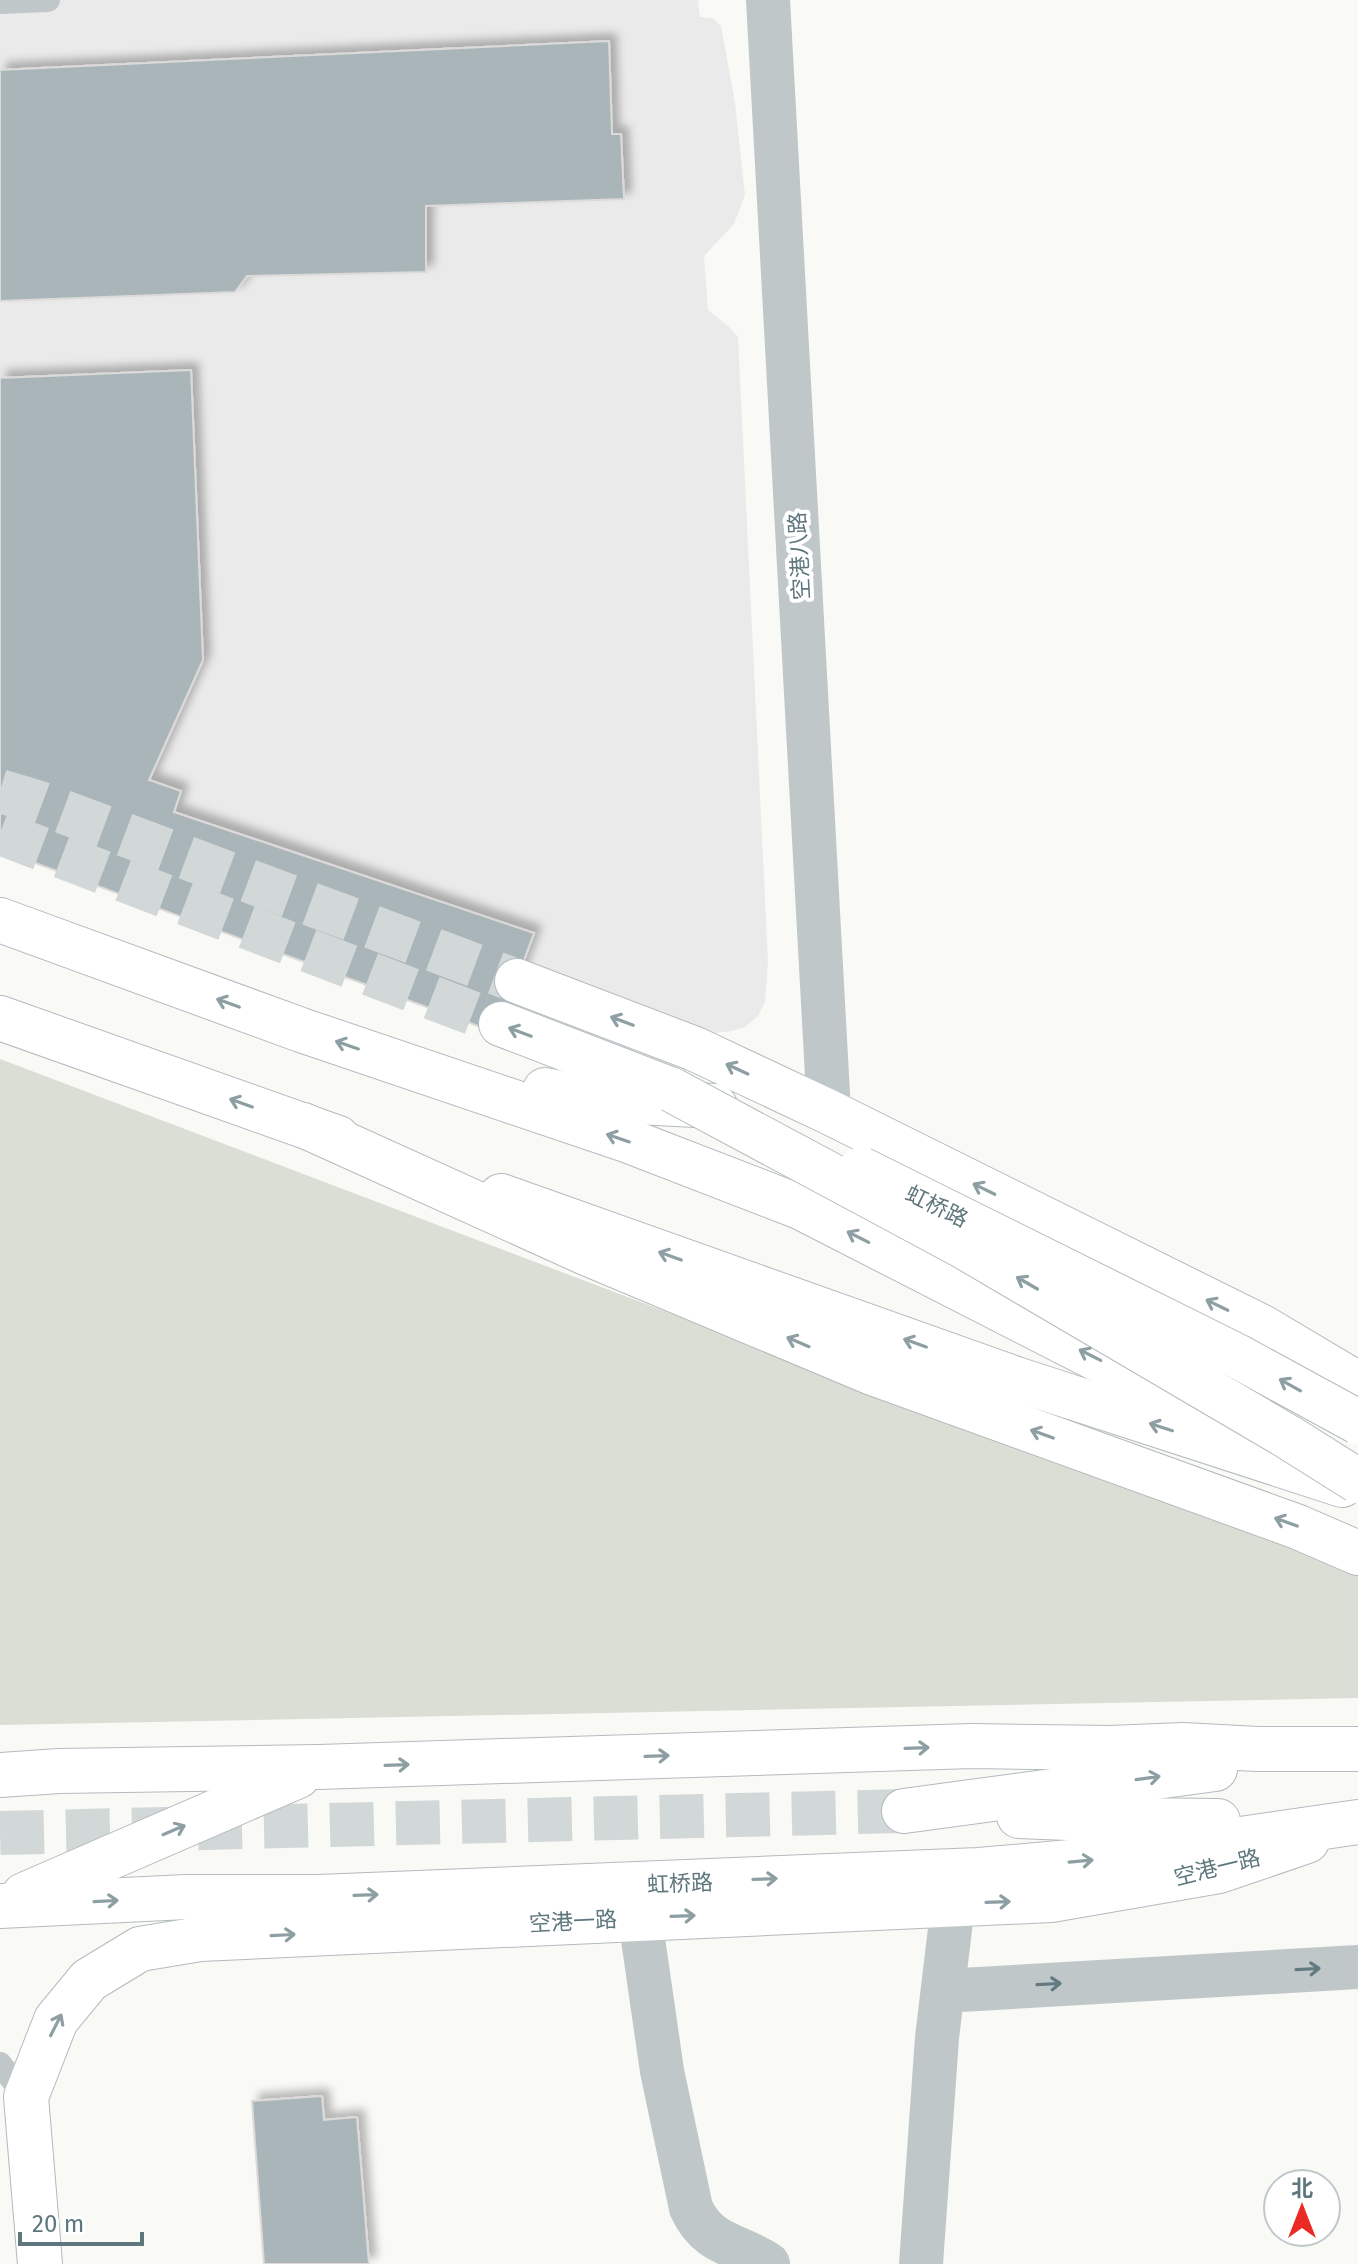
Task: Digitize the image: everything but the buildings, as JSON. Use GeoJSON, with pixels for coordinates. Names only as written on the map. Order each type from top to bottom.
{"type":"FeatureCollection","features":[{"type":"Feature","properties":{"kind":"main road"},"geometry":{"type":"LineString","coordinates":[[0,920],[392,1061],[629,1141],[800,1207],[1353,1487]]}},
{"type":"Feature","properties":{"kind":"main road","name":"虹桥路"},"geometry":{"type":"LineString","coordinates":[[517,981],[695,1049],[829,1112],[1262,1327],[1358,1384]]}},
{"type":"Feature","properties":{"kind":"main road"},"geometry":{"type":"LineString","coordinates":[[0,1018],[1016,1379],[1353,1487]]}},
{"type":"Feature","properties":{"kind":"main road","name":"虹桥路"},"geometry":{"type":"LineString","coordinates":[[501,1024],[812,1145],[1237,1356],[1358,1422]]}},
{"type":"Feature","properties":{"kind":"main road"},"geometry":{"type":"LineString","coordinates":[[392,1061],[598,1100],[829,1112]]}},
{"type":"Feature","properties":{"kind":"main road"},"geometry":{"type":"LineString","coordinates":[[672,1090],[961,1245],[1288,1437],[1353,1487]]}},
{"type":"Feature","properties":{"kind":"main road"},"geometry":{"type":"LineString","coordinates":[[303,1125],[586,1253],[870,1372],[1298,1527],[1358,1553]]}},
{"type":"Feature","properties":{"kind":"main road"},"geometry":{"type":"LineString","coordinates":[[1257,1749],[1358,1732]]}},
{"type":"Feature","properties":{"kind":"main road"},"geometry":{"type":"LineString","coordinates":[[0,1775],[972,1746],[1110,1748],[1183,1745],[1358,1749]]}},
{"type":"Feature","properties":{"kind":"main road"},"geometry":{"type":"LineString","coordinates":[[1358,1749],[904,1811],[1117,1820],[1358,1823]]}},
{"type":"Feature","properties":{"kind":"main road"},"geometry":{"type":"LineString","coordinates":[[0,1762],[59,1771]]}},
{"type":"Feature","properties":{"kind":"main road"},"geometry":{"type":"LineString","coordinates":[[0,1906],[319,1767]]}},
{"type":"Feature","properties":{"kind":"main road","name":"虹桥路"},"geometry":{"type":"LineString","coordinates":[[0,1906],[186,1897],[319,1897],[979,1870],[1103,1859],[1358,1823]]}},
{"type":"Feature","properties":{"kind":"main road","name":"空港一路"},"geometry":{"type":"LineString","coordinates":[[40,2264],[13,2080],[89,1980],[140,1949],[200,1939],[1051,1900],[1219,1871],[1358,1823]]}},
{"type":"Feature","properties":{"kind":"street","name":"空港八路"},"geometry":{"type":"LineString","coordinates":[[768,0],[829,1112]]}},
{"type":"Feature","properties":{"kind":"street"},"geometry":{"type":"LineString","coordinates":[[921,2264],[937,2038],[953,1904]]}},
{"type":"Feature","properties":{"kind":"street"},"geometry":{"type":"LineString","coordinates":[[640,1918],[662,2071],[691,2208],[698,2223],[709,2235],[768,2264]]}},
{"type":"Feature","properties":{"kind":"street"},"geometry":{"type":"LineString","coordinates":[[943,1991],[1358,1967]]}},
{"type":"Feature","properties":{"kind":"lane"},"geometry":{"type":"LineString","coordinates":[[0,2],[48,0]]}},
{"type":"Feature","properties":{"kind":"shaded area"},"geometry":{"type":"Polygon","coordinates":[[[0,0],[698,0],[700,17],[712,18],[721,26],[735,103],[745,195],[734,224],[704,256],[708,310],[738,337],[768,962],[765,1002],[758,1016],[745,1027],[715,1033],[691,1028],[520,974],[497,1033],[0,850],[0,0]]]}},
{"type":"Feature","properties":{"kind":"shaded area"},"geometry":{"type":"Polygon","coordinates":[[[0,1059],[1358,1574],[1358,1698],[0,1725],[0,1059]]]}},
{"type":"Feature","properties":{"kind":"tunnel"},"geometry":{"type":"LineString","coordinates":[[0,791],[37,802],[517,981]]}},
{"type":"Feature","properties":{"kind":"tunnel"},"geometry":{"type":"LineString","coordinates":[[0,833],[501,1024]]}},
{"type":"Feature","properties":{"kind":"tunnel"},"geometry":{"type":"LineString","coordinates":[[0,1833],[904,1811]]}}]}
